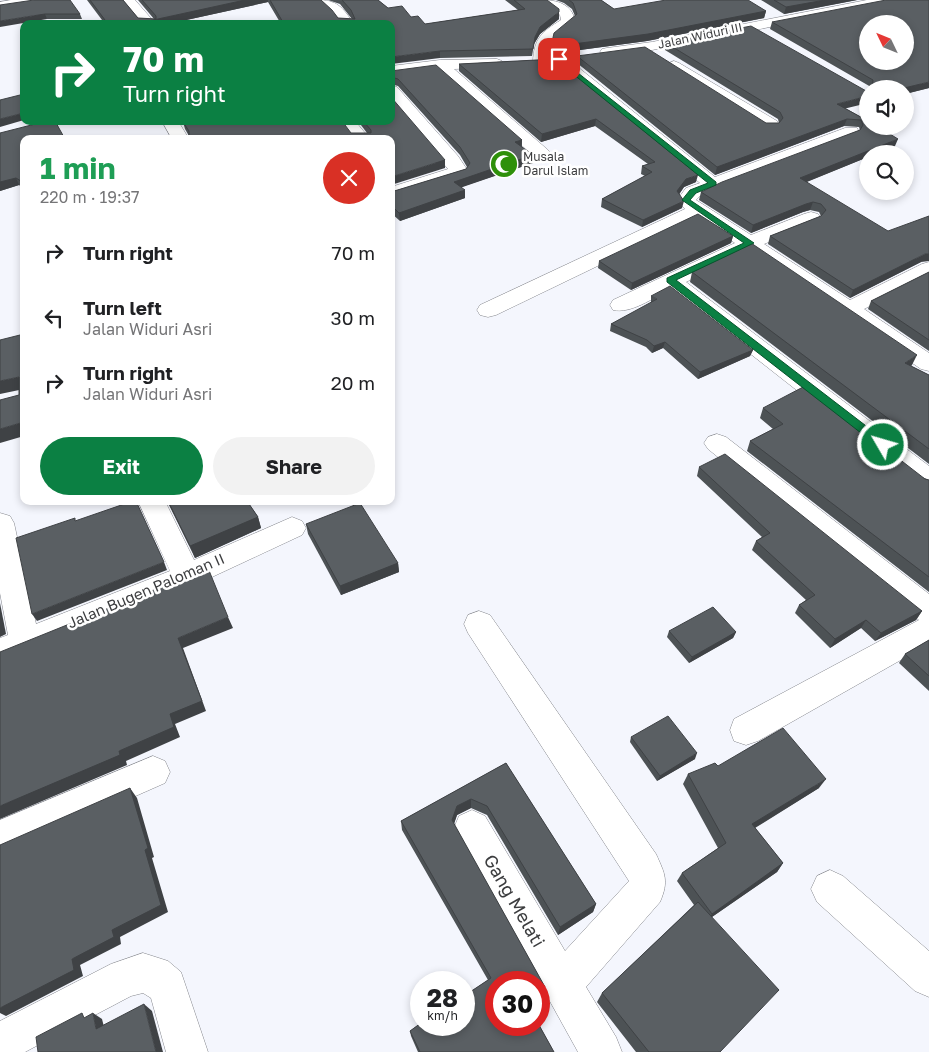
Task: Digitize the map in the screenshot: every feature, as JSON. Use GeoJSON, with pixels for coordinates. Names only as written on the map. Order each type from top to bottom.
{"type":"FeatureCollection","features":[{"type":"Feature","properties":{"kind":"street"},"geometry":{"type":"LineString","coordinates":[[0,6],[35,0]]}},
{"type":"Feature","properties":{"kind":"street"},"geometry":{"type":"LineString","coordinates":[[128,0],[146,20]]}},
{"type":"Feature","properties":{"kind":"street"},"geometry":{"type":"LineString","coordinates":[[323,0],[339,12],[344,20]]}},
{"type":"Feature","properties":{"kind":"street"},"geometry":{"type":"LineString","coordinates":[[549,0],[567,14],[568,20],[545,37],[540,46],[550,61],[713,184]]}},
{"type":"Feature","properties":{"kind":"street","name":"Jalan Widuri III"},"geometry":{"type":"LineString","coordinates":[[395,71],[440,65],[550,61],[646,47],[888,0]]}},
{"type":"Feature","properties":{"kind":"street"},"geometry":{"type":"LineString","coordinates":[[764,10],[781,20]]}},
{"type":"Feature","properties":{"kind":"street"},"geometry":{"type":"LineString","coordinates":[[751,26],[768,35]]}},
{"type":"Feature","properties":{"kind":"street"},"geometry":{"type":"LineString","coordinates":[[646,47],[771,125]]}},
{"type":"Feature","properties":{"kind":"street"},"geometry":{"type":"LineString","coordinates":[[440,65],[542,154]]}},
{"type":"Feature","properties":{"kind":"street"},"geometry":{"type":"LineString","coordinates":[[395,95],[452,160],[458,172],[395,192]]}},
{"type":"Feature","properties":{"kind":"street"},"geometry":{"type":"LineString","coordinates":[[350,125],[358,135]]}},
{"type":"Feature","properties":{"kind":"street"},"geometry":{"type":"LineString","coordinates":[[851,132],[693,192],[686,200],[698,210],[929,364]]}},
{"type":"Feature","properties":{"kind":"street"},"geometry":{"type":"LineString","coordinates":[[488,310],[698,210]]}},
{"type":"Feature","properties":{"kind":"street"},"geometry":{"type":"LineString","coordinates":[[621,305],[750,243],[810,218]]}},
{"type":"Feature","properties":{"kind":"street"},"geometry":{"type":"LineString","coordinates":[[848,309],[929,268]]}},
{"type":"Feature","properties":{"kind":"street"},"geometry":{"type":"LineString","coordinates":[[670,280],[929,480]]}},
{"type":"Feature","properties":{"kind":"street"},"geometry":{"type":"LineString","coordinates":[[717,442],[929,611]]}},
{"type":"Feature","properties":{"kind":"street"},"geometry":{"type":"LineString","coordinates":[[153,505],[187,576]]}},
{"type":"Feature","properties":{"kind":"street"},"geometry":{"type":"LineString","coordinates":[[0,523],[13,647]]}},
{"type":"Feature","properties":{"kind":"street","name":"Jalan Bugen Paloman II"},"geometry":{"type":"LineString","coordinates":[[13,647],[187,576],[292,528]]}},
{"type":"Feature","properties":{"kind":"street"},"geometry":{"type":"LineString","coordinates":[[479,624],[644,867],[648,878],[646,889],[562,984]]}},
{"type":"Feature","properties":{"kind":"street"},"geometry":{"type":"LineString","coordinates":[[746,730],[929,629]]}},
{"type":"Feature","properties":{"kind":"street"},"geometry":{"type":"LineString","coordinates":[[0,838],[153,772]]}},
{"type":"Feature","properties":{"kind":"street","name":"Gang Melati"},"geometry":{"type":"LineString","coordinates":[[472,828],[601,1052]]}},
{"type":"Feature","properties":{"kind":"street"},"geometry":{"type":"LineString","coordinates":[[830,889],[929,977]]}},
{"type":"Feature","properties":{"kind":"street"},"geometry":{"type":"LineString","coordinates":[[0,1044],[125,978],[143,973],[154,975],[167,986],[188,1052]]}},
{"type":"Feature","properties":{"kind":"building"},"geometry":{"type":"Polygon","coordinates":[[[34,0],[70,0],[80,14],[45,14],[0,21],[0,5],[34,0]]]}},
{"type":"Feature","properties":{"kind":"building"},"geometry":{"type":"Polygon","coordinates":[[[90,0],[123,0],[138,18],[156,19],[156,16],[142,0],[245,0],[153,20],[105,20],[90,0]]]}},
{"type":"Feature","properties":{"kind":"building"},"geometry":{"type":"Polygon","coordinates":[[[270,0],[321,0],[338,18],[355,19],[351,10],[342,0],[378,0],[388,8],[402,6],[411,17],[418,16],[425,24],[525,9],[514,0],[547,0],[559,9],[559,12],[540,27],[535,37],[533,49],[440,51],[395,57],[395,20],[282,20],[270,0]]]}},
{"type":"Feature","properties":{"kind":"building"},"geometry":{"type":"Polygon","coordinates":[[[569,0],[601,0],[614,9],[666,0],[748,0],[766,11],[648,34],[551,47],[554,33],[577,14],[573,3],[569,0]]]}},
{"type":"Feature","properties":{"kind":"building"},"geometry":{"type":"Polygon","coordinates":[[[774,0],[825,0],[786,7],[774,0]]]}},
{"type":"Feature","properties":{"kind":"building"},"geometry":{"type":"Polygon","coordinates":[[[886,0],[929,0],[929,82],[914,86],[914,80],[873,80],[772,22],[886,0]]]}},
{"type":"Feature","properties":{"kind":"building"},"geometry":{"type":"Polygon","coordinates":[[[751,26],[859,87],[859,98],[837,104],[859,116],[859,120],[847,119],[717,167],[577,56],[645,47],[766,123],[779,123],[783,118],[780,112],[666,43],[751,26]]]}},
{"type":"Feature","properties":{"kind":"building"},"geometry":{"type":"Polygon","coordinates":[[[556,59],[698,175],[686,179],[677,191],[684,201],[643,220],[602,199],[652,172],[642,166],[655,162],[596,119],[542,134],[459,64],[556,59]]]}},
{"type":"Feature","properties":{"kind":"building"},"geometry":{"type":"Polygon","coordinates":[[[436,65],[522,140],[515,142],[533,155],[454,182],[465,190],[399,213],[395,209],[395,191],[466,169],[470,163],[460,147],[398,79],[395,78],[395,70],[436,65]]]}},
{"type":"Feature","properties":{"kind":"building"},"geometry":{"type":"Polygon","coordinates":[[[20,95],[20,114],[0,119],[0,100],[20,95]]]}},
{"type":"Feature","properties":{"kind":"building"},"geometry":{"type":"Polygon","coordinates":[[[395,102],[445,160],[395,176],[395,135],[189,135],[185,125],[345,125],[351,133],[371,133],[367,125],[395,125],[395,102]]]}},
{"type":"Feature","properties":{"kind":"building"},"geometry":{"type":"Polygon","coordinates":[[[31,125],[57,125],[63,135],[20,135],[20,180],[16,178],[0,182],[0,133],[31,125]]]}},
{"type":"Feature","properties":{"kind":"building"},"geometry":{"type":"Polygon","coordinates":[[[859,130],[859,135],[892,135],[898,139],[883,145],[859,145],[859,155],[800,178],[888,231],[929,216],[929,254],[925,254],[853,290],[770,236],[821,216],[826,210],[821,204],[813,202],[806,204],[753,225],[701,192],[722,182],[859,130]]]}},
{"type":"Feature","properties":{"kind":"building"},"geometry":{"type":"Polygon","coordinates":[[[698,214],[733,236],[632,283],[599,261],[698,214]]]}},
{"type":"Feature","properties":{"kind":"building"},"geometry":{"type":"Polygon","coordinates":[[[751,243],[917,355],[905,363],[929,375],[929,449],[692,272],[751,243]]]}},
{"type":"Feature","properties":{"kind":"building"},"geometry":{"type":"Polygon","coordinates":[[[929,272],[929,340],[871,301],[929,272]]]}},
{"type":"Feature","properties":{"kind":"building"},"geometry":{"type":"Polygon","coordinates":[[[670,286],[753,350],[700,372],[665,342],[654,346],[647,340],[611,324],[657,299],[651,296],[670,286]]]}},
{"type":"Feature","properties":{"kind":"building"},"geometry":{"type":"Polygon","coordinates":[[[20,335],[20,423],[0,429],[0,400],[19,395],[19,377],[0,381],[0,340],[20,335]]]}},
{"type":"Feature","properties":{"kind":"building"},"geometry":{"type":"Polygon","coordinates":[[[805,386],[925,479],[929,480],[929,577],[750,441],[783,424],[763,408],[805,386]]]}},
{"type":"Feature","properties":{"kind":"building"},"geometry":{"type":"Polygon","coordinates":[[[725,454],[922,611],[881,633],[866,620],[835,639],[799,605],[815,595],[756,541],[770,533],[699,467],[725,454]]]}},
{"type":"Feature","properties":{"kind":"building"},"geometry":{"type":"Polygon","coordinates":[[[121,505],[138,505],[164,562],[32,614],[16,538],[75,518],[75,521],[121,505]]]}},
{"type":"Feature","properties":{"kind":"building"},"geometry":{"type":"Polygon","coordinates":[[[170,505],[250,505],[258,517],[190,546],[170,505]]]}},
{"type":"Feature","properties":{"kind":"building"},"geometry":{"type":"Polygon","coordinates":[[[355,505],[361,505],[398,563],[340,586],[306,524],[355,505]]]}},
{"type":"Feature","properties":{"kind":"building"},"geometry":{"type":"Polygon","coordinates":[[[208,568],[228,617],[178,638],[202,701],[170,714],[174,727],[119,751],[120,755],[0,806],[0,652],[208,568]]]}},
{"type":"Feature","properties":{"kind":"building"},"geometry":{"type":"Polygon","coordinates":[[[713,607],[736,632],[692,657],[669,631],[713,607]]]}},
{"type":"Feature","properties":{"kind":"building"},"geometry":{"type":"Polygon","coordinates":[[[929,640],[929,676],[905,654],[929,640]]]}},
{"type":"Feature","properties":{"kind":"building"},"geometry":{"type":"Polygon","coordinates":[[[668,716],[697,753],[660,776],[631,737],[668,716]]]}},
{"type":"Feature","properties":{"kind":"building"},"geometry":{"type":"Polygon","coordinates":[[[783,728],[826,779],[752,824],[783,863],[712,914],[682,873],[726,843],[688,774],[715,763],[718,766],[783,728]]]}},
{"type":"Feature","properties":{"kind":"building"},"geometry":{"type":"Polygon","coordinates":[[[506,763],[596,904],[560,927],[487,806],[471,799],[457,806],[452,820],[536,971],[487,971],[401,821],[506,763]]]}},
{"type":"Feature","properties":{"kind":"building"},"geometry":{"type":"Polygon","coordinates":[[[130,788],[148,848],[145,850],[161,905],[112,930],[114,937],[72,959],[74,970],[0,1008],[0,845],[130,788]]]}},
{"type":"Feature","properties":{"kind":"building"},"geometry":{"type":"Polygon","coordinates":[[[698,902],[779,990],[720,1052],[649,1052],[602,993],[698,902]]]}},
{"type":"Feature","properties":{"kind":"building"},"geometry":{"type":"Polygon","coordinates":[[[485,982],[485,1036],[545,1036],[554,1052],[420,1052],[412,1036],[475,1036],[475,989],[485,982]]]}},
{"type":"Feature","properties":{"kind":"building"},"geometry":{"type":"Polygon","coordinates":[[[144,1004],[156,1052],[38,1052],[36,1037],[82,1013],[84,1018],[93,1013],[96,1029],[144,1004]]]}},
{"type":"Feature","properties":{"kind":"place","name":"Musala Darul Islam"},"geometry":{"type":"Point","coordinates":[504,164]}},
{"type":"Feature","properties":{"kind":"route"},"geometry":{"type":"LineString","coordinates":[[559,59],[713,184],[693,192],[686,200],[698,210],[750,243],[670,280],[883,445]]}}]}
